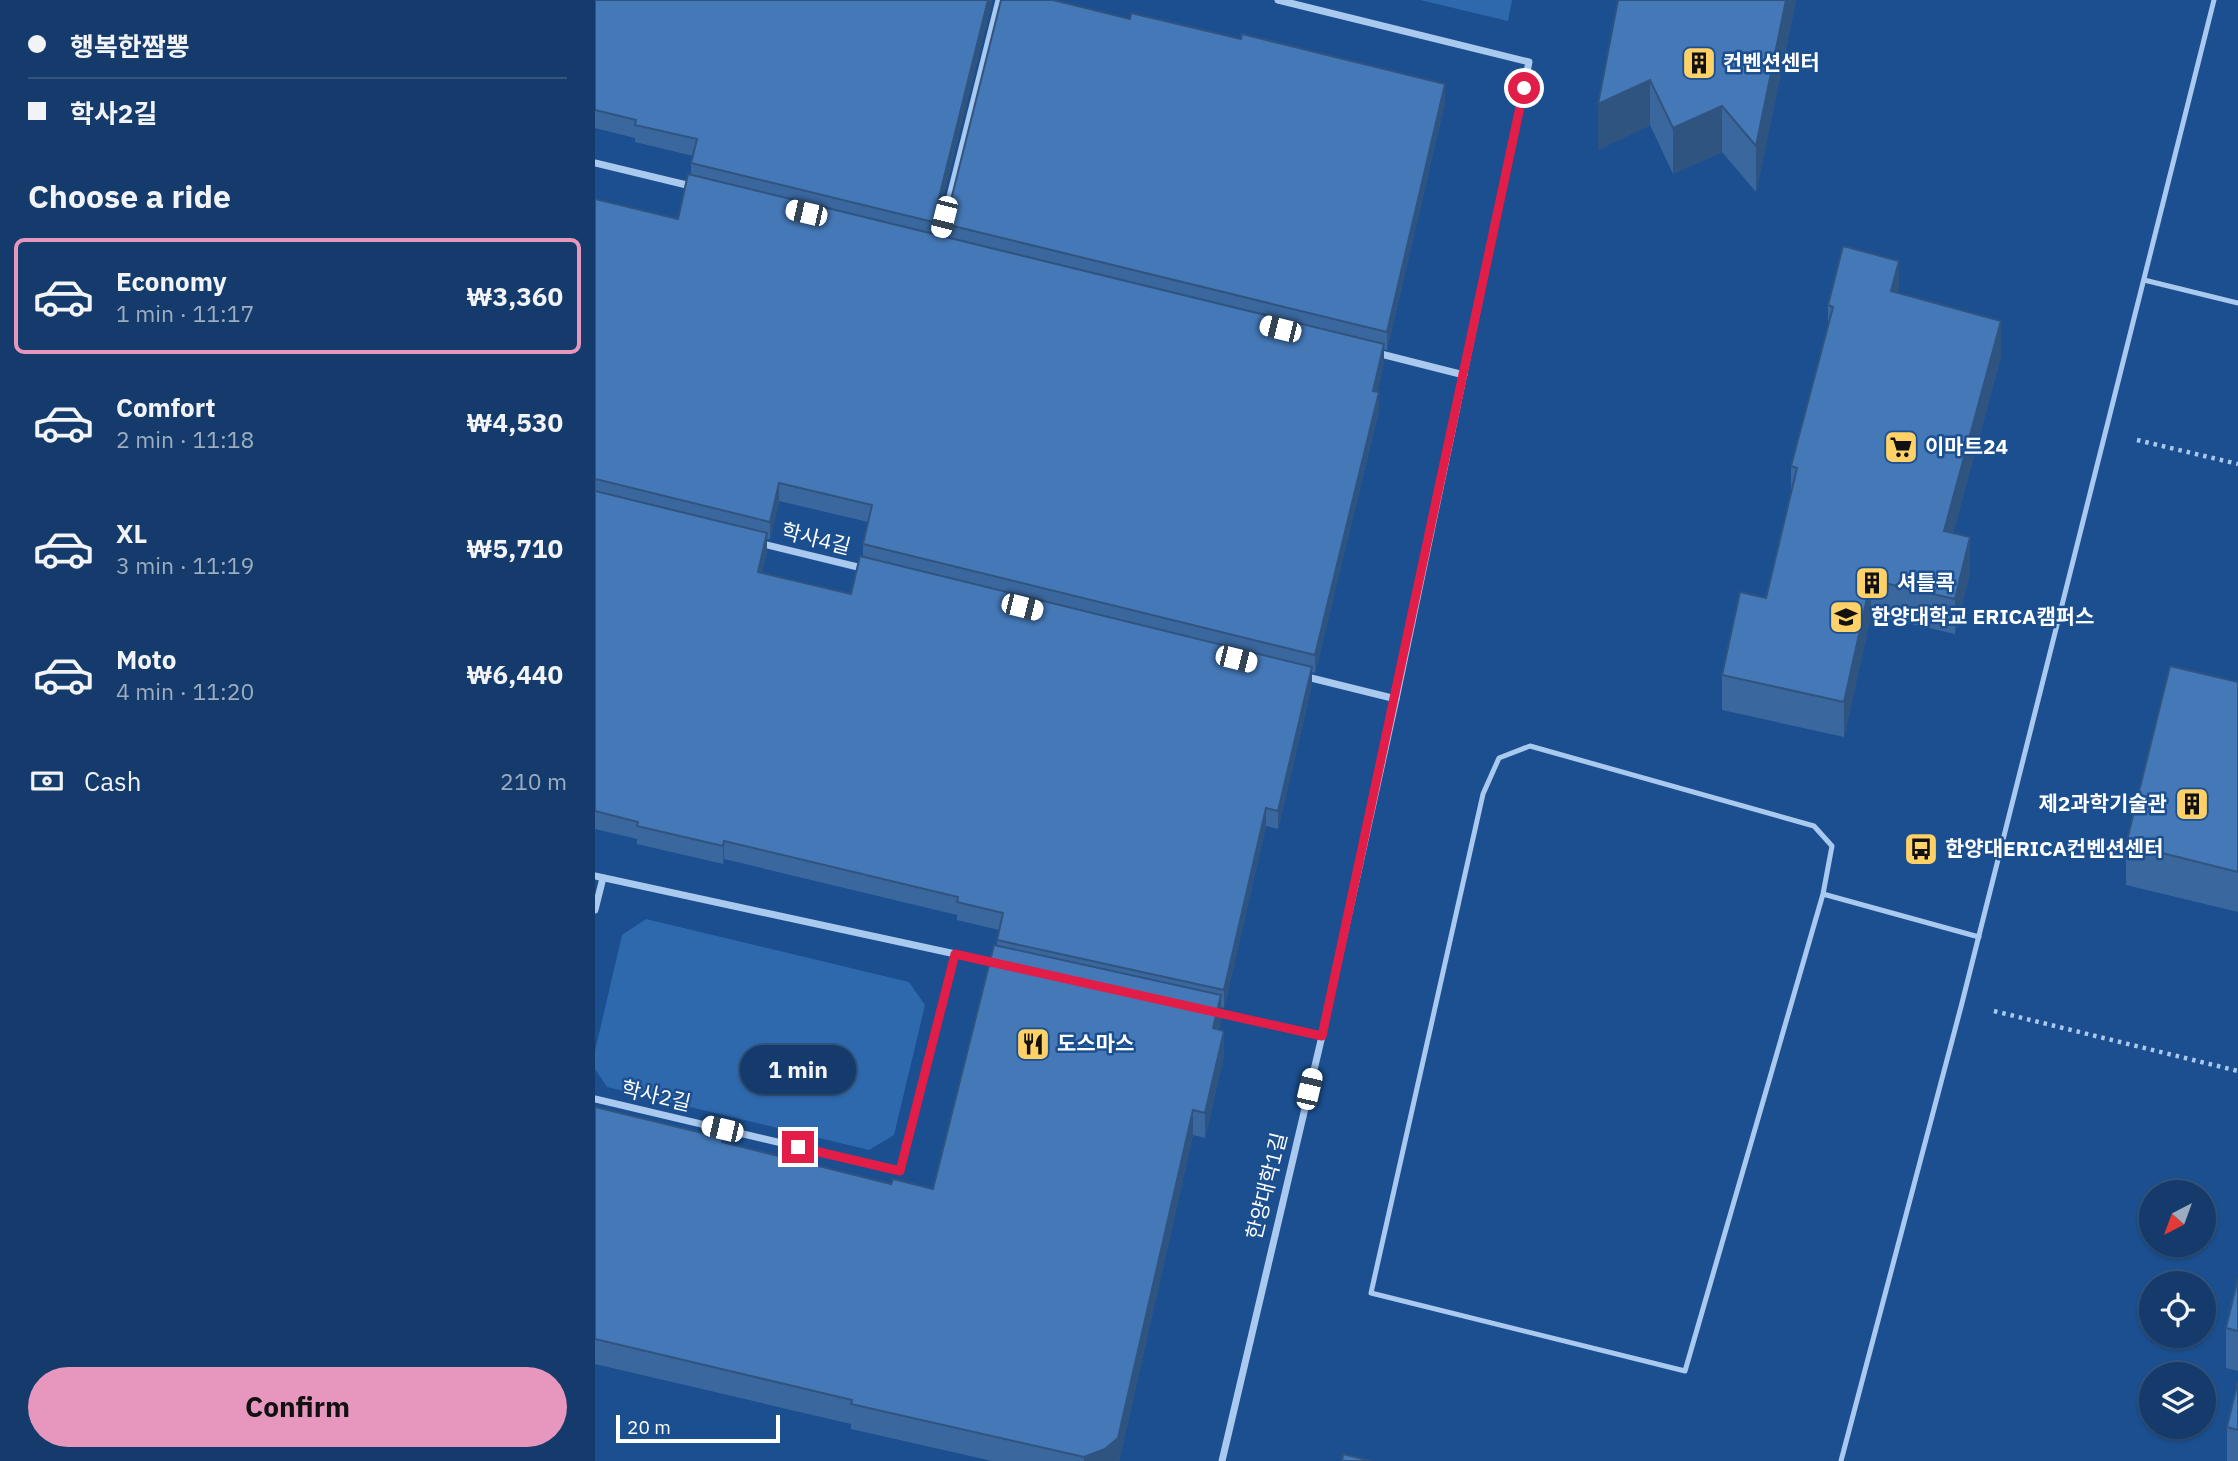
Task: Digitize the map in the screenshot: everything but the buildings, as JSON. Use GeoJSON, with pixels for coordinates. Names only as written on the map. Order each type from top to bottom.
{"type":"FeatureCollection","features":[{"type":"Feature","properties":{"kind":"street"},"geometry":{"type":"LineString","coordinates":[[938,244],[999,0]]}},
{"type":"Feature","properties":{"kind":"street","name":"한양대학1길"},"geometry":{"type":"LineString","coordinates":[[1221,1461],[1322,1036],[1396,698],[1529,62],[1278,0]]}},
{"type":"Feature","properties":{"kind":"street"},"geometry":{"type":"LineString","coordinates":[[595,163],[700,188]]}},
{"type":"Feature","properties":{"kind":"street"},"geometry":{"type":"LineString","coordinates":[[924,241],[951,248]]}},
{"type":"Feature","properties":{"kind":"street"},"geometry":{"type":"LineString","coordinates":[[1370,351],[1464,375]]}},
{"type":"Feature","properties":{"kind":"street","name":"학사4길"},"geometry":{"type":"LineString","coordinates":[[744,539],[880,572]]}},
{"type":"Feature","properties":{"kind":"street"},"geometry":{"type":"LineString","coordinates":[[1287,672],[1396,698]]}},
{"type":"Feature","properties":{"kind":"street"},"geometry":{"type":"LineString","coordinates":[[595,910],[599,877],[1009,966]]}},
{"type":"Feature","properties":{"kind":"street","name":"학사2길"},"geometry":{"type":"LineString","coordinates":[[595,1099],[900,1171],[955,954]]}},
{"type":"Feature","properties":{"kind":"street"},"geometry":{"type":"LineString","coordinates":[[1199,1009],[1322,1036]]}},
{"type":"Feature","properties":{"kind":"lane"},"geometry":{"type":"LineString","coordinates":[[1841,1461],[1979,937],[2214,0]]}},
{"type":"Feature","properties":{"kind":"lane"},"geometry":{"type":"LineString","coordinates":[[2144,280],[2238,303]]}},
{"type":"Feature","properties":{"kind":"lane"},"geometry":{"type":"LineString","coordinates":[[1530,746],[1814,826],[1832,846],[1823,894],[1685,1371],[1371,1293],[1483,794],[1499,758],[1530,746]]}},
{"type":"Feature","properties":{"kind":"lane"},"geometry":{"type":"LineString","coordinates":[[1823,894],[1979,937]]}},
{"type":"Feature","properties":{"kind":"path"},"geometry":{"type":"LineString","coordinates":[[2106,432],[2238,464]]}},
{"type":"Feature","properties":{"kind":"path"},"geometry":{"type":"LineString","coordinates":[[1962,1003],[2238,1071]]}},
{"type":"Feature","properties":{"kind":"shaded area"},"geometry":{"type":"Polygon","coordinates":[[[1420,0],[1512,0],[1508,21],[1420,0]]]}},
{"type":"Feature","properties":{"kind":"shaded area"},"geometry":{"type":"Polygon","coordinates":[[[646,919],[909,982],[925,1005],[894,1135],[869,1150],[607,1087],[595,1069],[595,1051],[622,935],[646,919]]]}},
{"type":"Feature","properties":{"kind":"place","name":"컨벤션센터"},"geometry":{"type":"Point","coordinates":[1699,63]}},
{"type":"Feature","properties":{"kind":"place","name":"이마트24"},"geometry":{"type":"Point","coordinates":[1901,447]}},
{"type":"Feature","properties":{"kind":"place","name":"셔틀콕"},"geometry":{"type":"Point","coordinates":[1872,583]}},
{"type":"Feature","properties":{"kind":"place","name":"한양대학교 ERICA캠퍼스"},"geometry":{"type":"Point","coordinates":[1846,617]}},
{"type":"Feature","properties":{"kind":"place","name":"제2과학기술관"},"geometry":{"type":"Point","coordinates":[2192,804]}},
{"type":"Feature","properties":{"kind":"place","name":"한양대ERICA컨벤션센터"},"geometry":{"type":"Point","coordinates":[1921,849]}},
{"type":"Feature","properties":{"kind":"place","name":"도스마스"},"geometry":{"type":"Point","coordinates":[1033,1044]}},
{"type":"Feature","properties":{"kind":"route"},"geometry":{"type":"LineString","coordinates":[[798,1147],[900,1171],[955,954],[1322,1036],[1402,671],[1524,88]]}}]}
